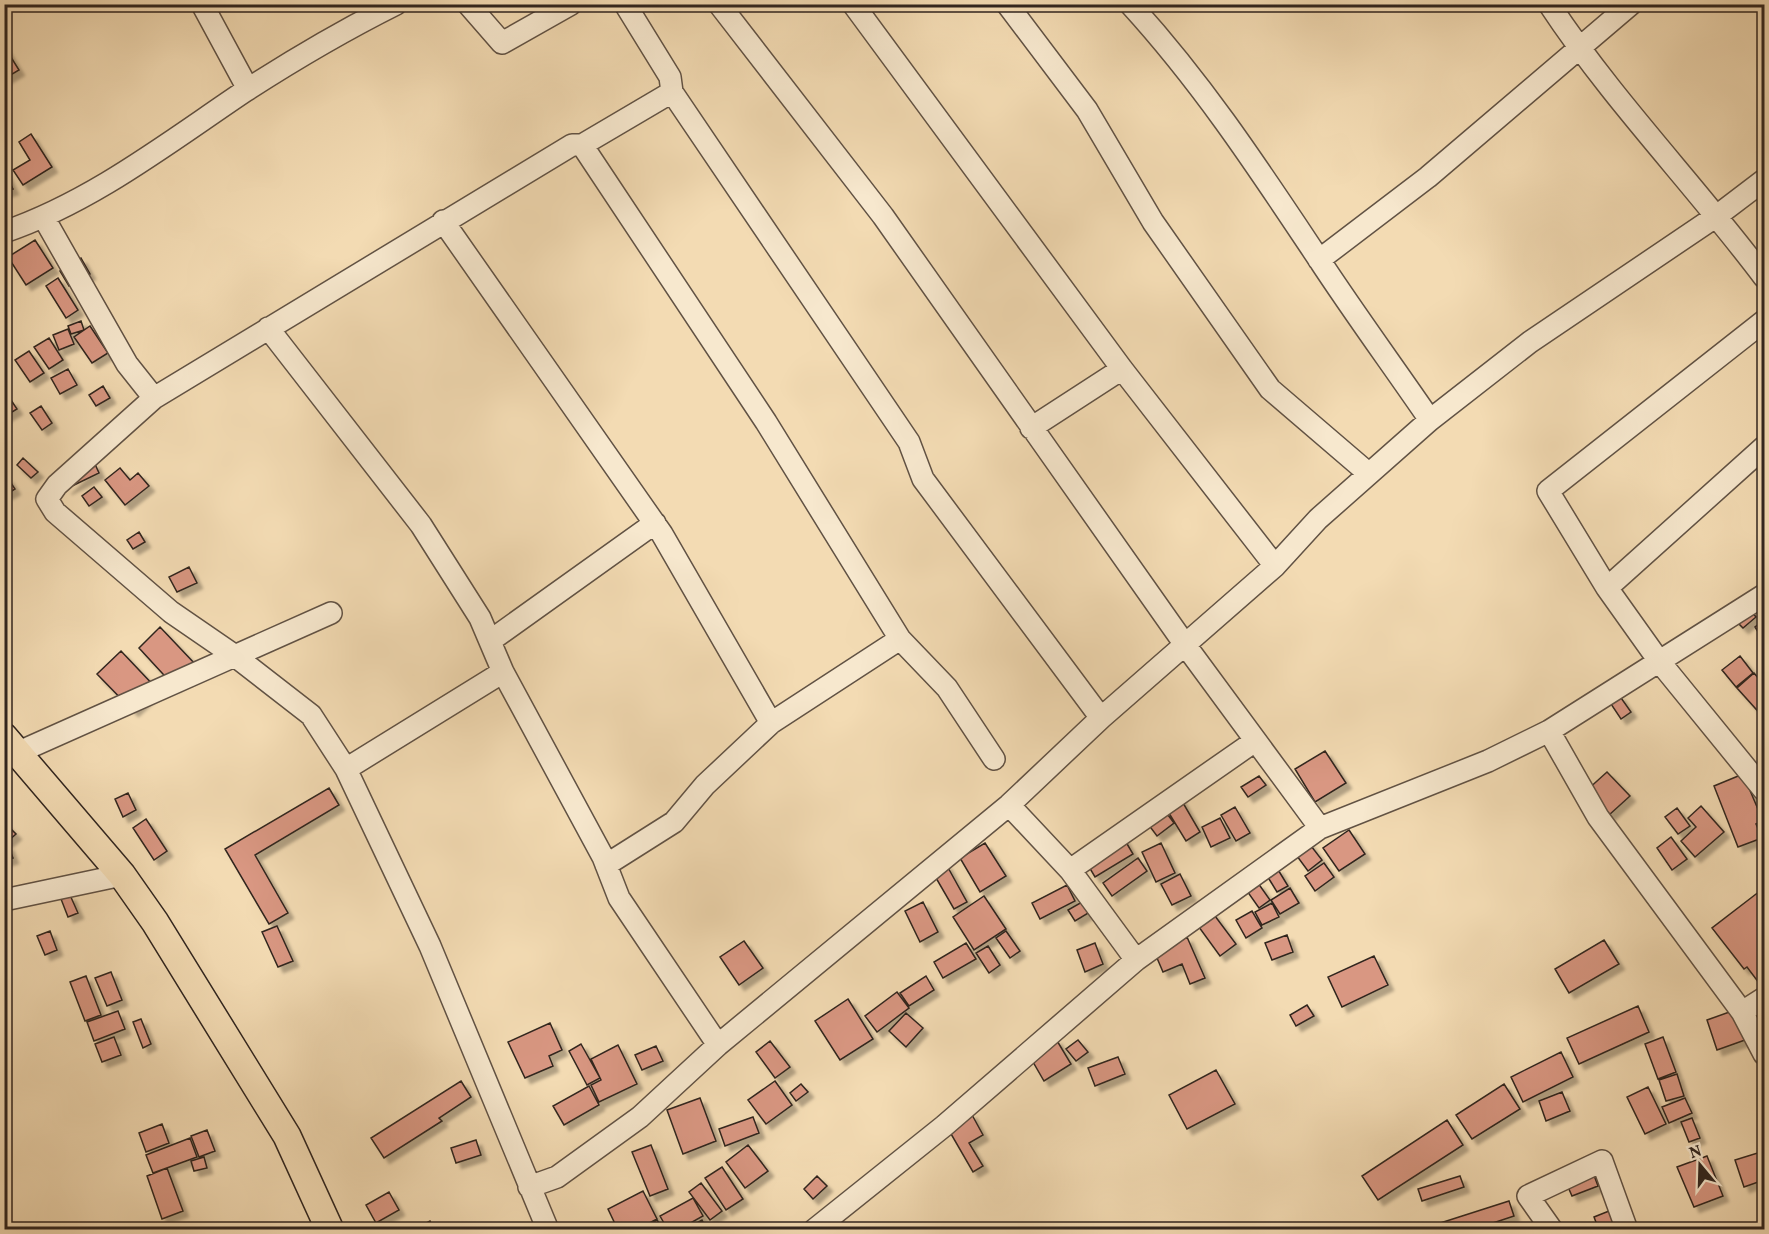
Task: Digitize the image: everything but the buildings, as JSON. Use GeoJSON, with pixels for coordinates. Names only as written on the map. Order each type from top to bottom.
{"type":"FeatureCollection","features":[{"type":"Feature","properties":{"kind":"main road"},"geometry":{"type":"LineString","coordinates":[[12,744],[122,875],[154,922],[287,1136],[330,1230]]}},
{"type":"Feature","properties":{"kind":"street"},"geometry":{"type":"LineString","coordinates":[[202,4],[248,89]]}},
{"type":"Feature","properties":{"kind":"street"},"geometry":{"type":"LineString","coordinates":[[4,232],[44,218],[153,153],[248,89],[364,20],[396,4]]}},
{"type":"Feature","properties":{"kind":"street"},"geometry":{"type":"LineString","coordinates":[[468,4],[502,43],[571,4]]}},
{"type":"Feature","properties":{"kind":"street"},"geometry":{"type":"LineString","coordinates":[[625,4],[670,77],[672,92],[909,442],[923,479],[1101,718]]}},
{"type":"Feature","properties":{"kind":"street"},"geometry":{"type":"LineString","coordinates":[[719,4],[883,216],[1186,646],[1320,828]]}},
{"type":"Feature","properties":{"kind":"street"},"geometry":{"type":"LineString","coordinates":[[853,4],[1122,369],[1275,566]]}},
{"type":"Feature","properties":{"kind":"street"},"geometry":{"type":"LineString","coordinates":[[1007,4],[1087,110],[1153,222],[1270,389],[1368,472]]}},
{"type":"Feature","properties":{"kind":"street"},"geometry":{"type":"LineString","coordinates":[[1130,4],[1178,56],[1236,135],[1430,420]]}},
{"type":"Feature","properties":{"kind":"street"},"geometry":{"type":"LineString","coordinates":[[1549,4],[1579,49],[1718,215],[1764,277]]}},
{"type":"Feature","properties":{"kind":"street"},"geometry":{"type":"LineString","coordinates":[[1319,260],[1428,177],[1631,4]]}},
{"type":"Feature","properties":{"kind":"street"},"geometry":{"type":"LineString","coordinates":[[549,1230],[430,946],[346,769],[311,716],[235,656],[171,612],[55,512],[47,499],[57,485],[154,398],[443,221],[572,145],[582,145],[672,92]]}},
{"type":"Feature","properties":{"kind":"street"},"geometry":{"type":"LineString","coordinates":[[582,145],[766,422],[900,639],[947,688],[994,759]]}},
{"type":"Feature","properties":{"kind":"street"},"geometry":{"type":"LineString","coordinates":[[529,1186],[557,1177],[640,1117],[718,1045],[1009,805],[1101,718],[1275,566],[1318,519],[1368,472],[1430,420],[1530,342],[1718,215],[1764,180]]}},
{"type":"Feature","properties":{"kind":"street"},"geometry":{"type":"LineString","coordinates":[[44,218],[127,364],[154,398]]}},
{"type":"Feature","properties":{"kind":"street"},"geometry":{"type":"LineString","coordinates":[[443,221],[655,523],[771,723]]}},
{"type":"Feature","properties":{"kind":"street"},"geometry":{"type":"LineString","coordinates":[[1764,321],[1548,491],[1607,588],[1659,661],[1764,790]]}},
{"type":"Feature","properties":{"kind":"street"},"geometry":{"type":"LineString","coordinates":[[268,328],[421,525],[480,618],[503,672],[606,864],[619,898],[718,1045]]}},
{"type":"Feature","properties":{"kind":"street"},"geometry":{"type":"LineString","coordinates":[[1031,428],[1122,369]]}},
{"type":"Feature","properties":{"kind":"street"},"geometry":{"type":"LineString","coordinates":[[1607,588],[1764,447]]}},
{"type":"Feature","properties":{"kind":"street"},"geometry":{"type":"LineString","coordinates":[[490,641],[655,523]]}},
{"type":"Feature","properties":{"kind":"street"},"geometry":{"type":"LineString","coordinates":[[814,1230],[944,1126],[1136,960],[1320,828],[1488,761],[1549,732],[1764,595]]}},
{"type":"Feature","properties":{"kind":"street"},"geometry":{"type":"LineString","coordinates":[[12,744],[235,656],[331,613]]}},
{"type":"Feature","properties":{"kind":"street"},"geometry":{"type":"LineString","coordinates":[[606,864],[674,822],[705,785],[771,723],[900,639]]}},
{"type":"Feature","properties":{"kind":"street"},"geometry":{"type":"LineString","coordinates":[[346,769],[503,672]]}},
{"type":"Feature","properties":{"kind":"street"},"geometry":{"type":"LineString","coordinates":[[1549,732],[1598,817],[1742,1012],[1764,1054]]}},
{"type":"Feature","properties":{"kind":"street"},"geometry":{"type":"LineString","coordinates":[[1070,870],[1255,741]]}},
{"type":"Feature","properties":{"kind":"street"},"geometry":{"type":"LineString","coordinates":[[1009,805],[1070,870],[1136,960]]}},
{"type":"Feature","properties":{"kind":"street"},"geometry":{"type":"LineString","coordinates":[[4,900],[122,875]]}},
{"type":"Feature","properties":{"kind":"street"},"geometry":{"type":"LineString","coordinates":[[1742,1012],[1764,998]]}},
{"type":"Feature","properties":{"kind":"street"},"geometry":{"type":"LineString","coordinates":[[1552,1230],[1528,1196],[1602,1161],[1627,1230]]}}]}
